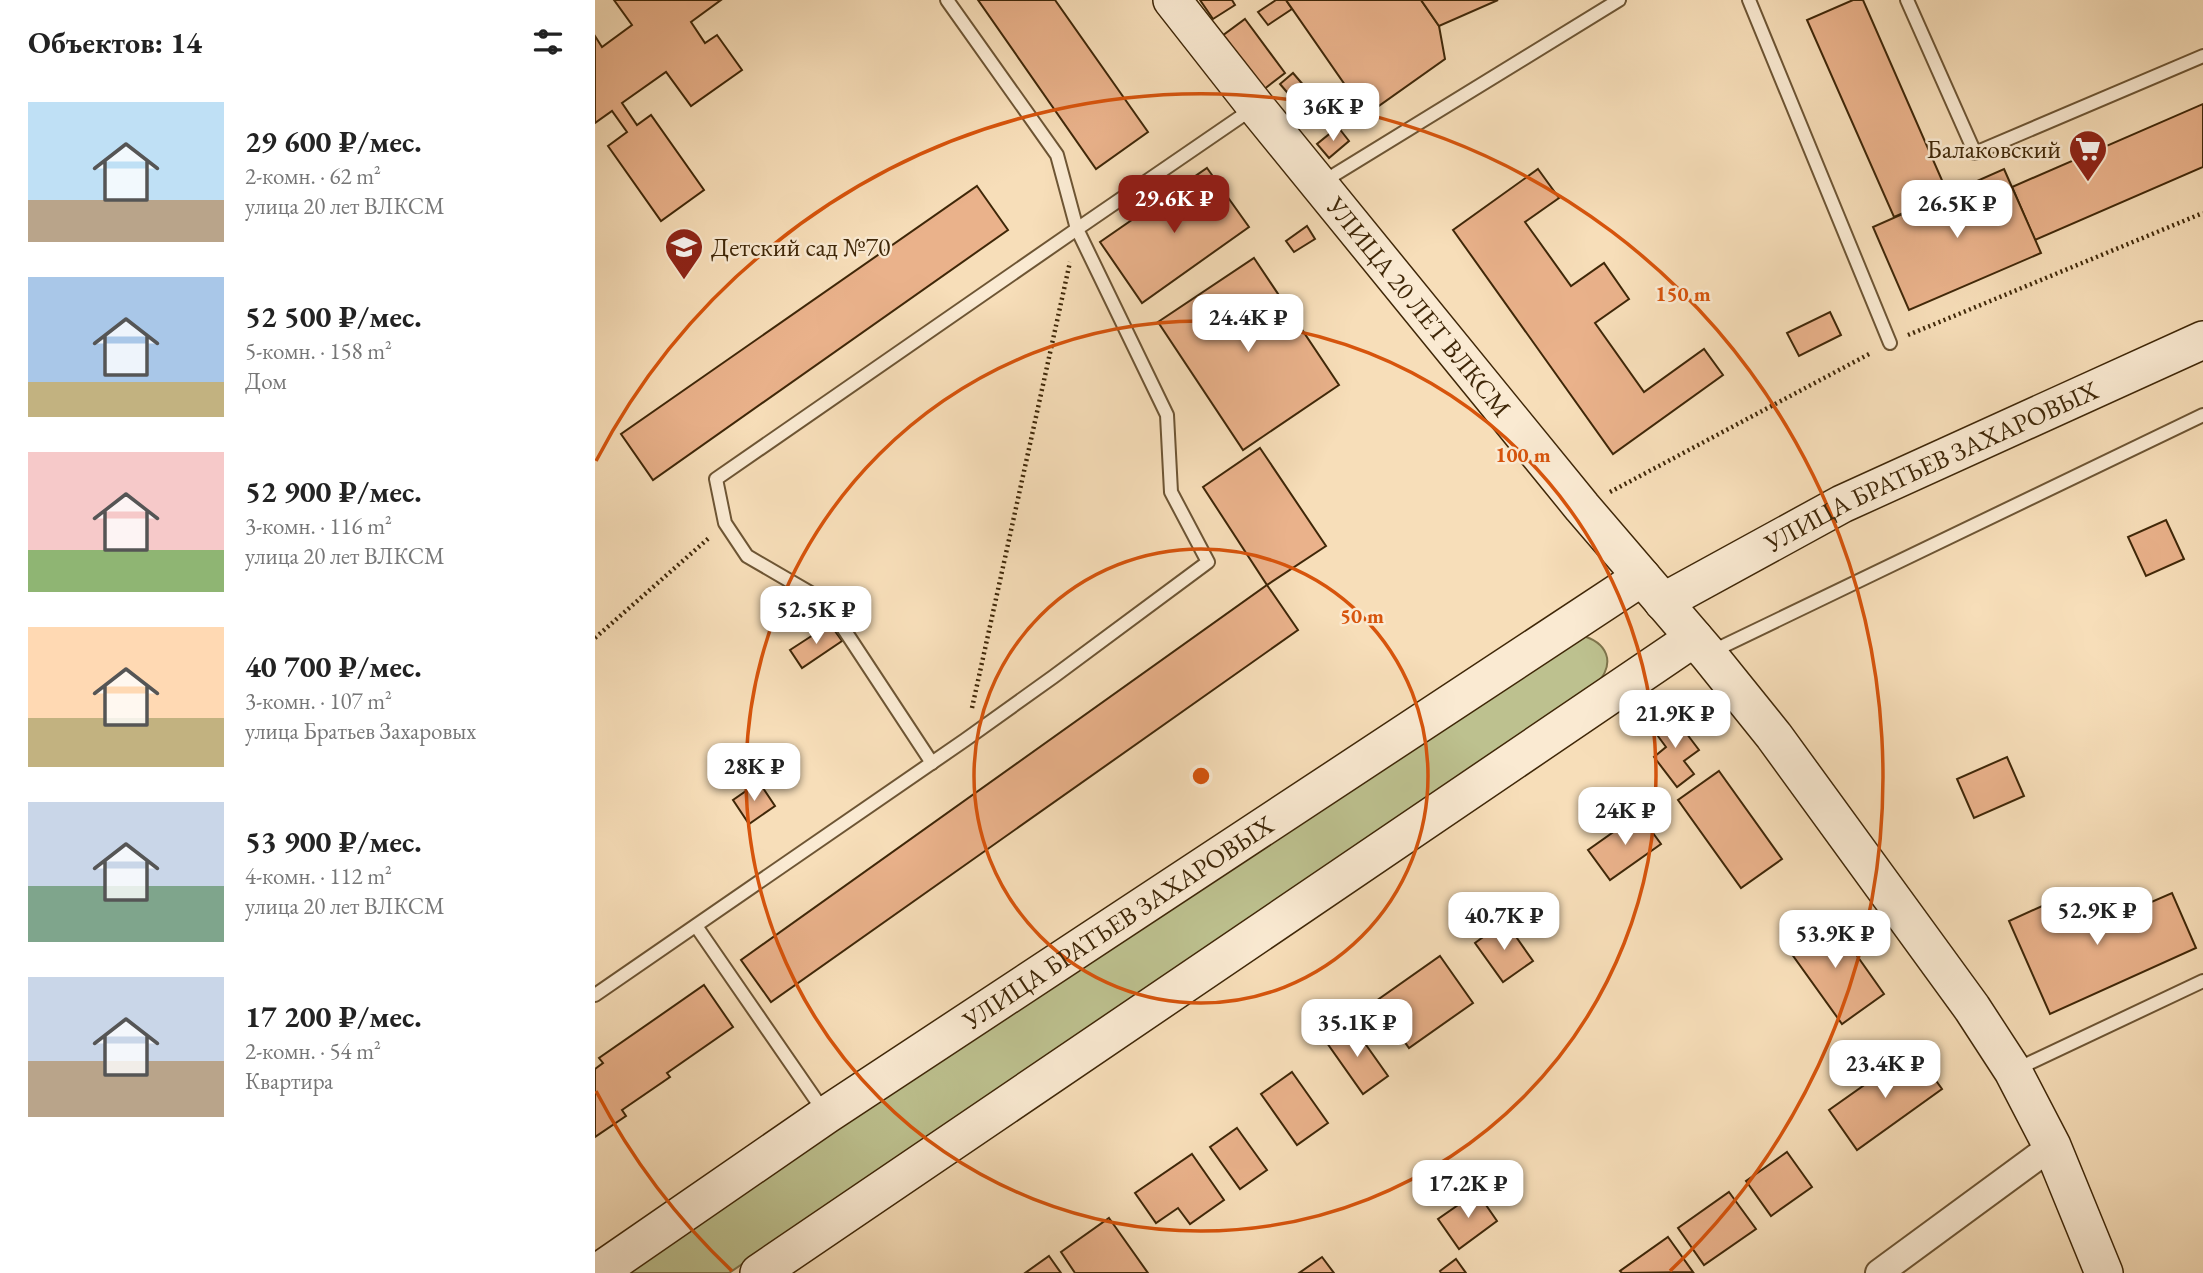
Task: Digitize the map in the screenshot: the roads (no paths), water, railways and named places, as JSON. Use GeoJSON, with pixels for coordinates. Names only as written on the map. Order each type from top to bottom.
{"type":"FeatureCollection","features":[{"type":"Feature","properties":{"kind":"main road","name":"УЛИЦА 20 ЛЕТ ВЛКСМ"},"geometry":{"type":"LineString","coordinates":[[1172,0],[1255,107],[1582,507],[1774,736],[1972,1008],[2013,1071],[2052,1146],[2104,1273]]}},
{"type":"Feature","properties":{"kind":"main road","name":"УЛИЦА БРАТЬЕВ ЗАХАРОВЫХ"},"geometry":{"type":"LineString","coordinates":[[597,1273],[826,1115],[1652,589],[2203,340]]}},
{"type":"Feature","properties":{"kind":"main road"},"geometry":{"type":"LineString","coordinates":[[759,1273],[1701,646]]}},
{"type":"Feature","properties":{"kind":"street"},"geometry":{"type":"LineString","coordinates":[[1879,1273],[2052,1146]]}},
{"type":"Feature","properties":{"kind":"lane"},"geometry":{"type":"LineString","coordinates":[[595,995],[965,740],[1208,562],[1171,492],[1167,415],[1077,229],[1057,155],[947,0]]}},
{"type":"Feature","properties":{"kind":"lane"},"geometry":{"type":"LineString","coordinates":[[1320,184],[1619,0]]}},
{"type":"Feature","properties":{"kind":"lane"},"geometry":{"type":"LineString","coordinates":[[1749,0],[1891,343]]}},
{"type":"Feature","properties":{"kind":"lane"},"geometry":{"type":"LineString","coordinates":[[1907,0],[1976,153],[2203,56]]}},
{"type":"Feature","properties":{"kind":"lane"},"geometry":{"type":"LineString","coordinates":[[932,763],[826,602],[747,556],[725,523],[716,479],[1255,107]]}},
{"type":"Feature","properties":{"kind":"lane"},"geometry":{"type":"LineString","coordinates":[[1701,646],[2203,415]]}},
{"type":"Feature","properties":{"kind":"lane"},"geometry":{"type":"LineString","coordinates":[[696,926],[826,1115]]}},
{"type":"Feature","properties":{"kind":"lane"},"geometry":{"type":"LineString","coordinates":[[2013,1071],[2203,981]]}},
{"type":"Feature","properties":{"kind":"place","name":"Балаковский"},"geometry":{"type":"Point","coordinates":[2088,183]}},
{"type":"Feature","properties":{"kind":"place","name":"Детский сад №70"},"geometry":{"type":"Point","coordinates":[684,281]}}]}
